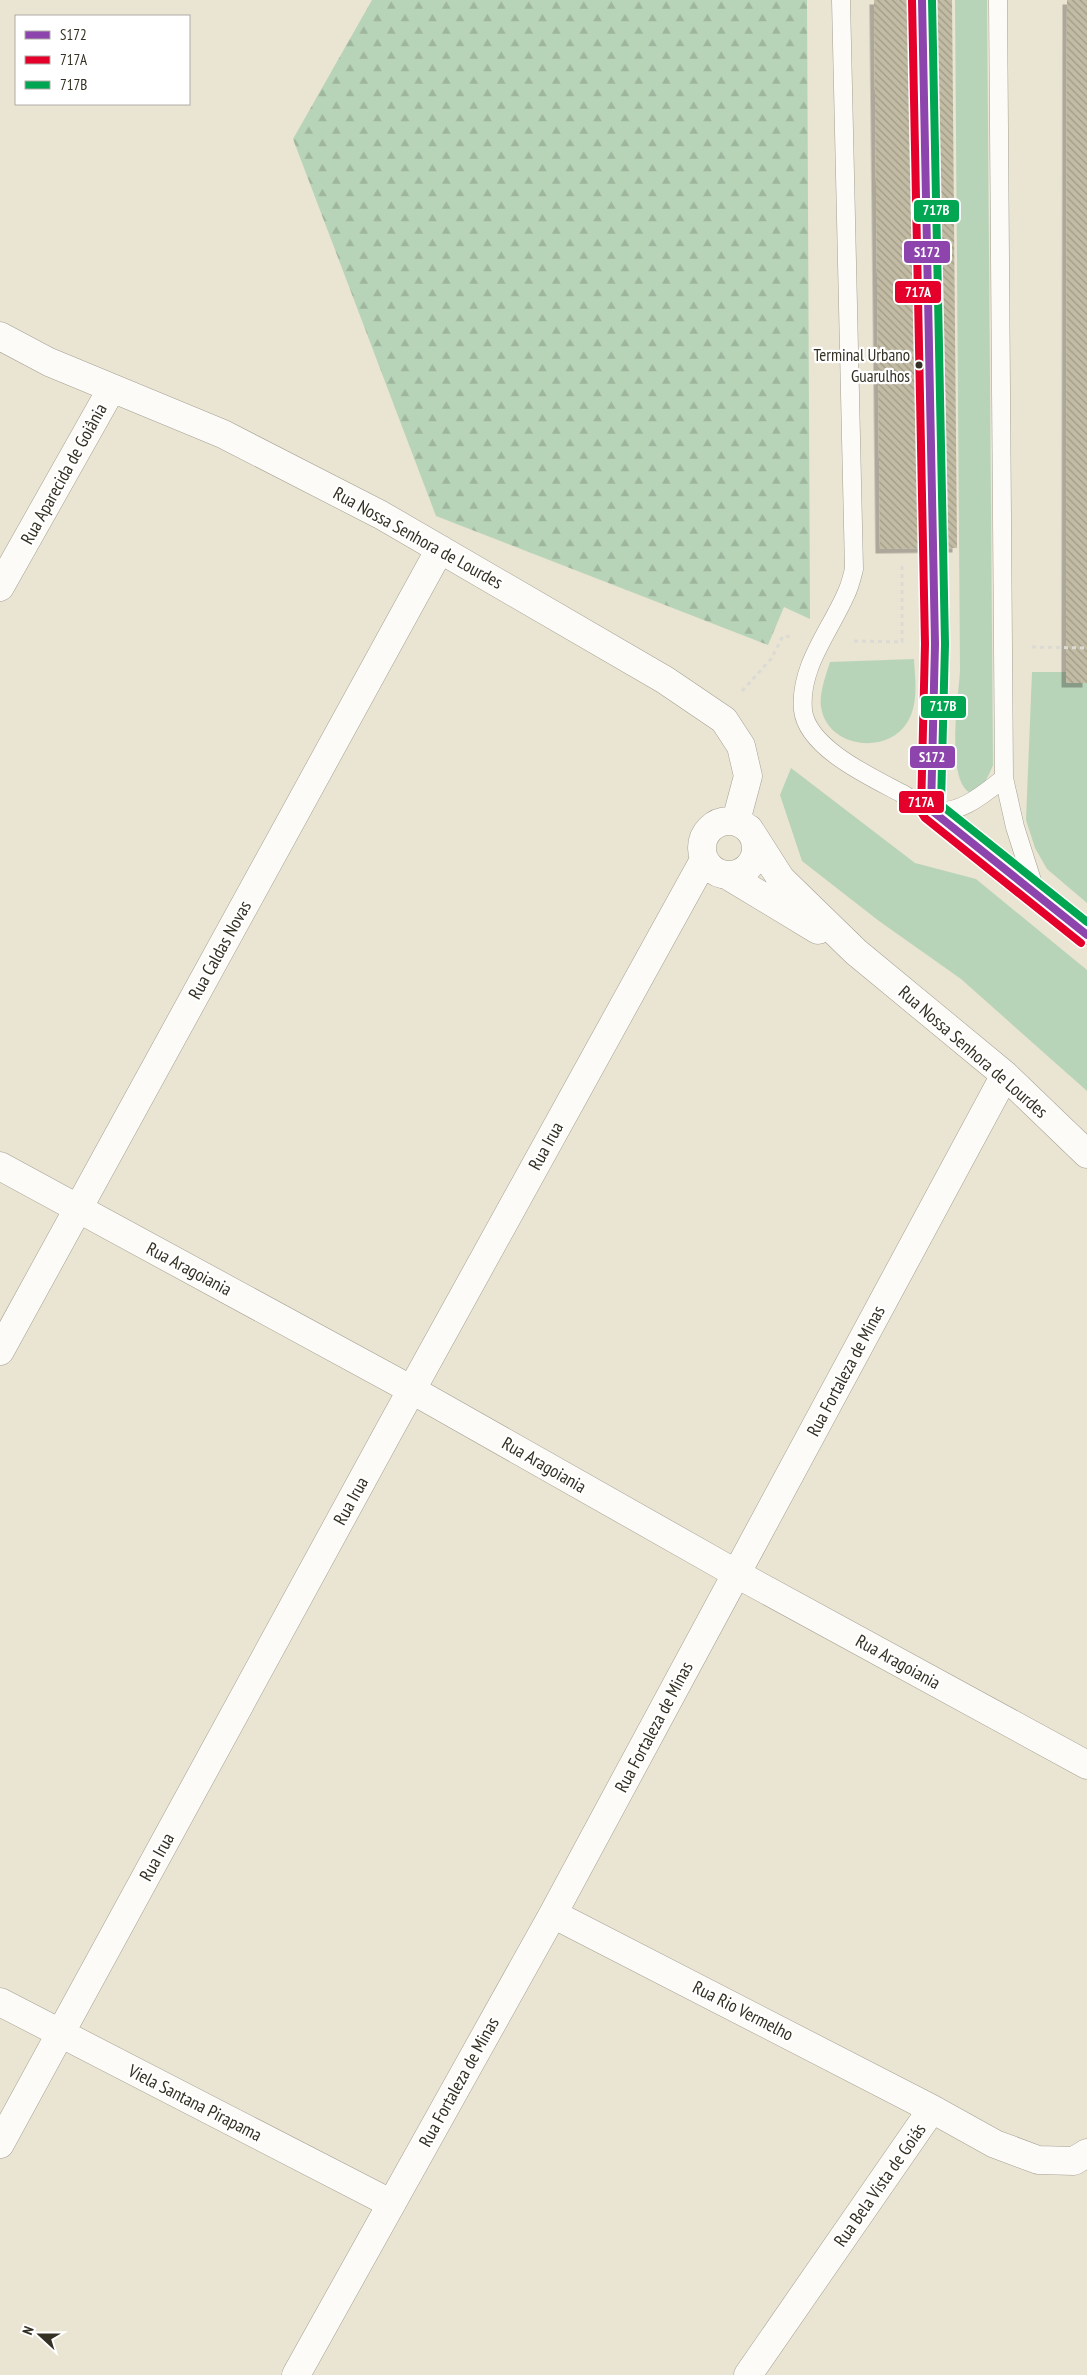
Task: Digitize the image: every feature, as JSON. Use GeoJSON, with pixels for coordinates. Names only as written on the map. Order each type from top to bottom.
{"type":"FeatureCollection","features":[{"type":"Feature","properties":{"kind":"street","name":"Rua Nossa Senhora de Lourdes"},"geometry":{"type":"LineString","coordinates":[[0,336],[50,362],[223,434],[381,516],[665,680],[724,720],[741,746],[748,776],[743,825],[781,879],[856,952],[1005,1075],[1087,1154]]}},
{"type":"Feature","properties":{"kind":"street","name":"Rua Aparecida de Goiânia"},"geometry":{"type":"LineString","coordinates":[[0,587],[112,388]]}},
{"type":"Feature","properties":{"kind":"street","name":"Rua Caldas Novas"},"geometry":{"type":"LineString","coordinates":[[0,1351],[440,549]]}},
{"type":"Feature","properties":{"kind":"street"},"geometry":{"type":"LineString","coordinates":[[719,822],[743,825],[756,846],[752,864],[736,874],[718,873],[704,860],[702,851],[706,834],[719,822]]}},
{"type":"Feature","properties":{"kind":"street","name":"Rua Irua"},"geometry":{"type":"LineString","coordinates":[[0,2144],[704,860]]}},
{"type":"Feature","properties":{"kind":"street","name":"Rua Nossa Senhora de Lourdes"},"geometry":{"type":"LineString","coordinates":[[727,875],[856,952]]}},
{"type":"Feature","properties":{"kind":"street","name":"Rua Fortaleza de Minas"},"geometry":{"type":"LineString","coordinates":[[296,2375],[390,2203],[553,1914],[1005,1075]]}},
{"type":"Feature","properties":{"kind":"street","name":"Rua Aragoiania"},"geometry":{"type":"LineString","coordinates":[[0,1166],[412,1390],[737,1574],[1087,1765]]}},
{"type":"Feature","properties":{"kind":"street","name":"Rua Rio Vermelho"},"geometry":{"type":"LineString","coordinates":[[553,1914],[932,2108]]}},
{"type":"Feature","properties":{"kind":"street","name":"Viela Santana Pirapama"},"geometry":{"type":"LineString","coordinates":[[0,2002],[390,2203]]}},
{"type":"Feature","properties":{"kind":"street","name":"Rua Bela Vista de Goiás"},"geometry":{"type":"LineString","coordinates":[[748,2375],[932,2108],[995,2144],[1038,2160],[1074,2161],[1087,2153]]}},
{"type":"Feature","properties":{"kind":"lane"},"geometry":{"type":"LineString","coordinates":[[841,0],[854,569],[847,593],[821,640],[812,662],[804,690],[803,710],[808,725],[836,756],[931,810],[1087,935]]}},
{"type":"Feature","properties":{"kind":"lane"},"geometry":{"type":"LineString","coordinates":[[998,0],[1004,778],[1015,827],[1036,893]]}},
{"type":"Feature","properties":{"kind":"lane"},"geometry":{"type":"LineString","coordinates":[[931,810],[935,644],[933,548]]}},
{"type":"Feature","properties":{"kind":"lane"},"geometry":{"type":"LineString","coordinates":[[931,810],[954,809],[974,801],[1004,778]]}},
{"type":"Feature","properties":{"kind":"path"},"geometry":{"type":"LineString","coordinates":[[902,558],[902,642]]}},
{"type":"Feature","properties":{"kind":"path"},"geometry":{"type":"LineString","coordinates":[[1032,647],[1087,648]]}},
{"type":"Feature","properties":{"kind":"green space"},"geometry":{"type":"Polygon","coordinates":[[[372,0],[807,0],[810,619],[784,607],[768,645],[436,516],[293,139],[372,0]]]}},
{"type":"Feature","properties":{"kind":"green space"},"geometry":{"type":"Polygon","coordinates":[[[955,0],[987,0],[993,765],[983,785],[973,794],[964,787],[959,775],[955,738],[960,670],[955,0]]]}},
{"type":"Feature","properties":{"kind":"green space"},"geometry":{"type":"Polygon","coordinates":[[[914,659],[915,700],[911,716],[897,733],[885,740],[872,743],[858,742],[845,738],[834,731],[826,721],[821,707],[821,696],[830,662],[914,659]]]}},
{"type":"Feature","properties":{"kind":"green space"},"geometry":{"type":"Polygon","coordinates":[[[1032,672],[1087,672],[1087,903],[1047,869],[1035,848],[1026,820],[1032,672]]]}},
{"type":"Feature","properties":{"kind":"green space"},"geometry":{"type":"Polygon","coordinates":[[[791,768],[915,863],[976,879],[1087,970],[1087,1091],[961,979],[879,921],[802,861],[780,795],[791,768]]]}},
{"type":"Feature","properties":{"kind":"building"},"geometry":{"type":"Polygon","coordinates":[[[874,0],[952,0],[957,548],[880,549],[874,0]]]}},
{"type":"Feature","properties":{"kind":"building"},"geometry":{"type":"Polygon","coordinates":[[[1067,0],[1087,0],[1087,683],[1066,683],[1067,0]]]}},
{"type":"Feature","properties":{"kind":"transit line","name":"717A"},"geometry":{"type":"LineString","coordinates":[[912,0],[925,644],[921,812],[925,818],[1081,943]]}},
{"type":"Feature","properties":{"kind":"transit line","name":"S172"},"geometry":{"type":"LineString","coordinates":[[922,0],[935,644],[931,810],[1087,935]]}},
{"type":"Feature","properties":{"kind":"transit line","name":"717B"},"geometry":{"type":"LineString","coordinates":[[932,0],[945,644],[941,805],[1087,922]]}},
{"type":"Feature","properties":{"kind":"place","name":"Terminal Urbano Guarulhos"},"geometry":{"type":"Point","coordinates":[919,365]}}]}
